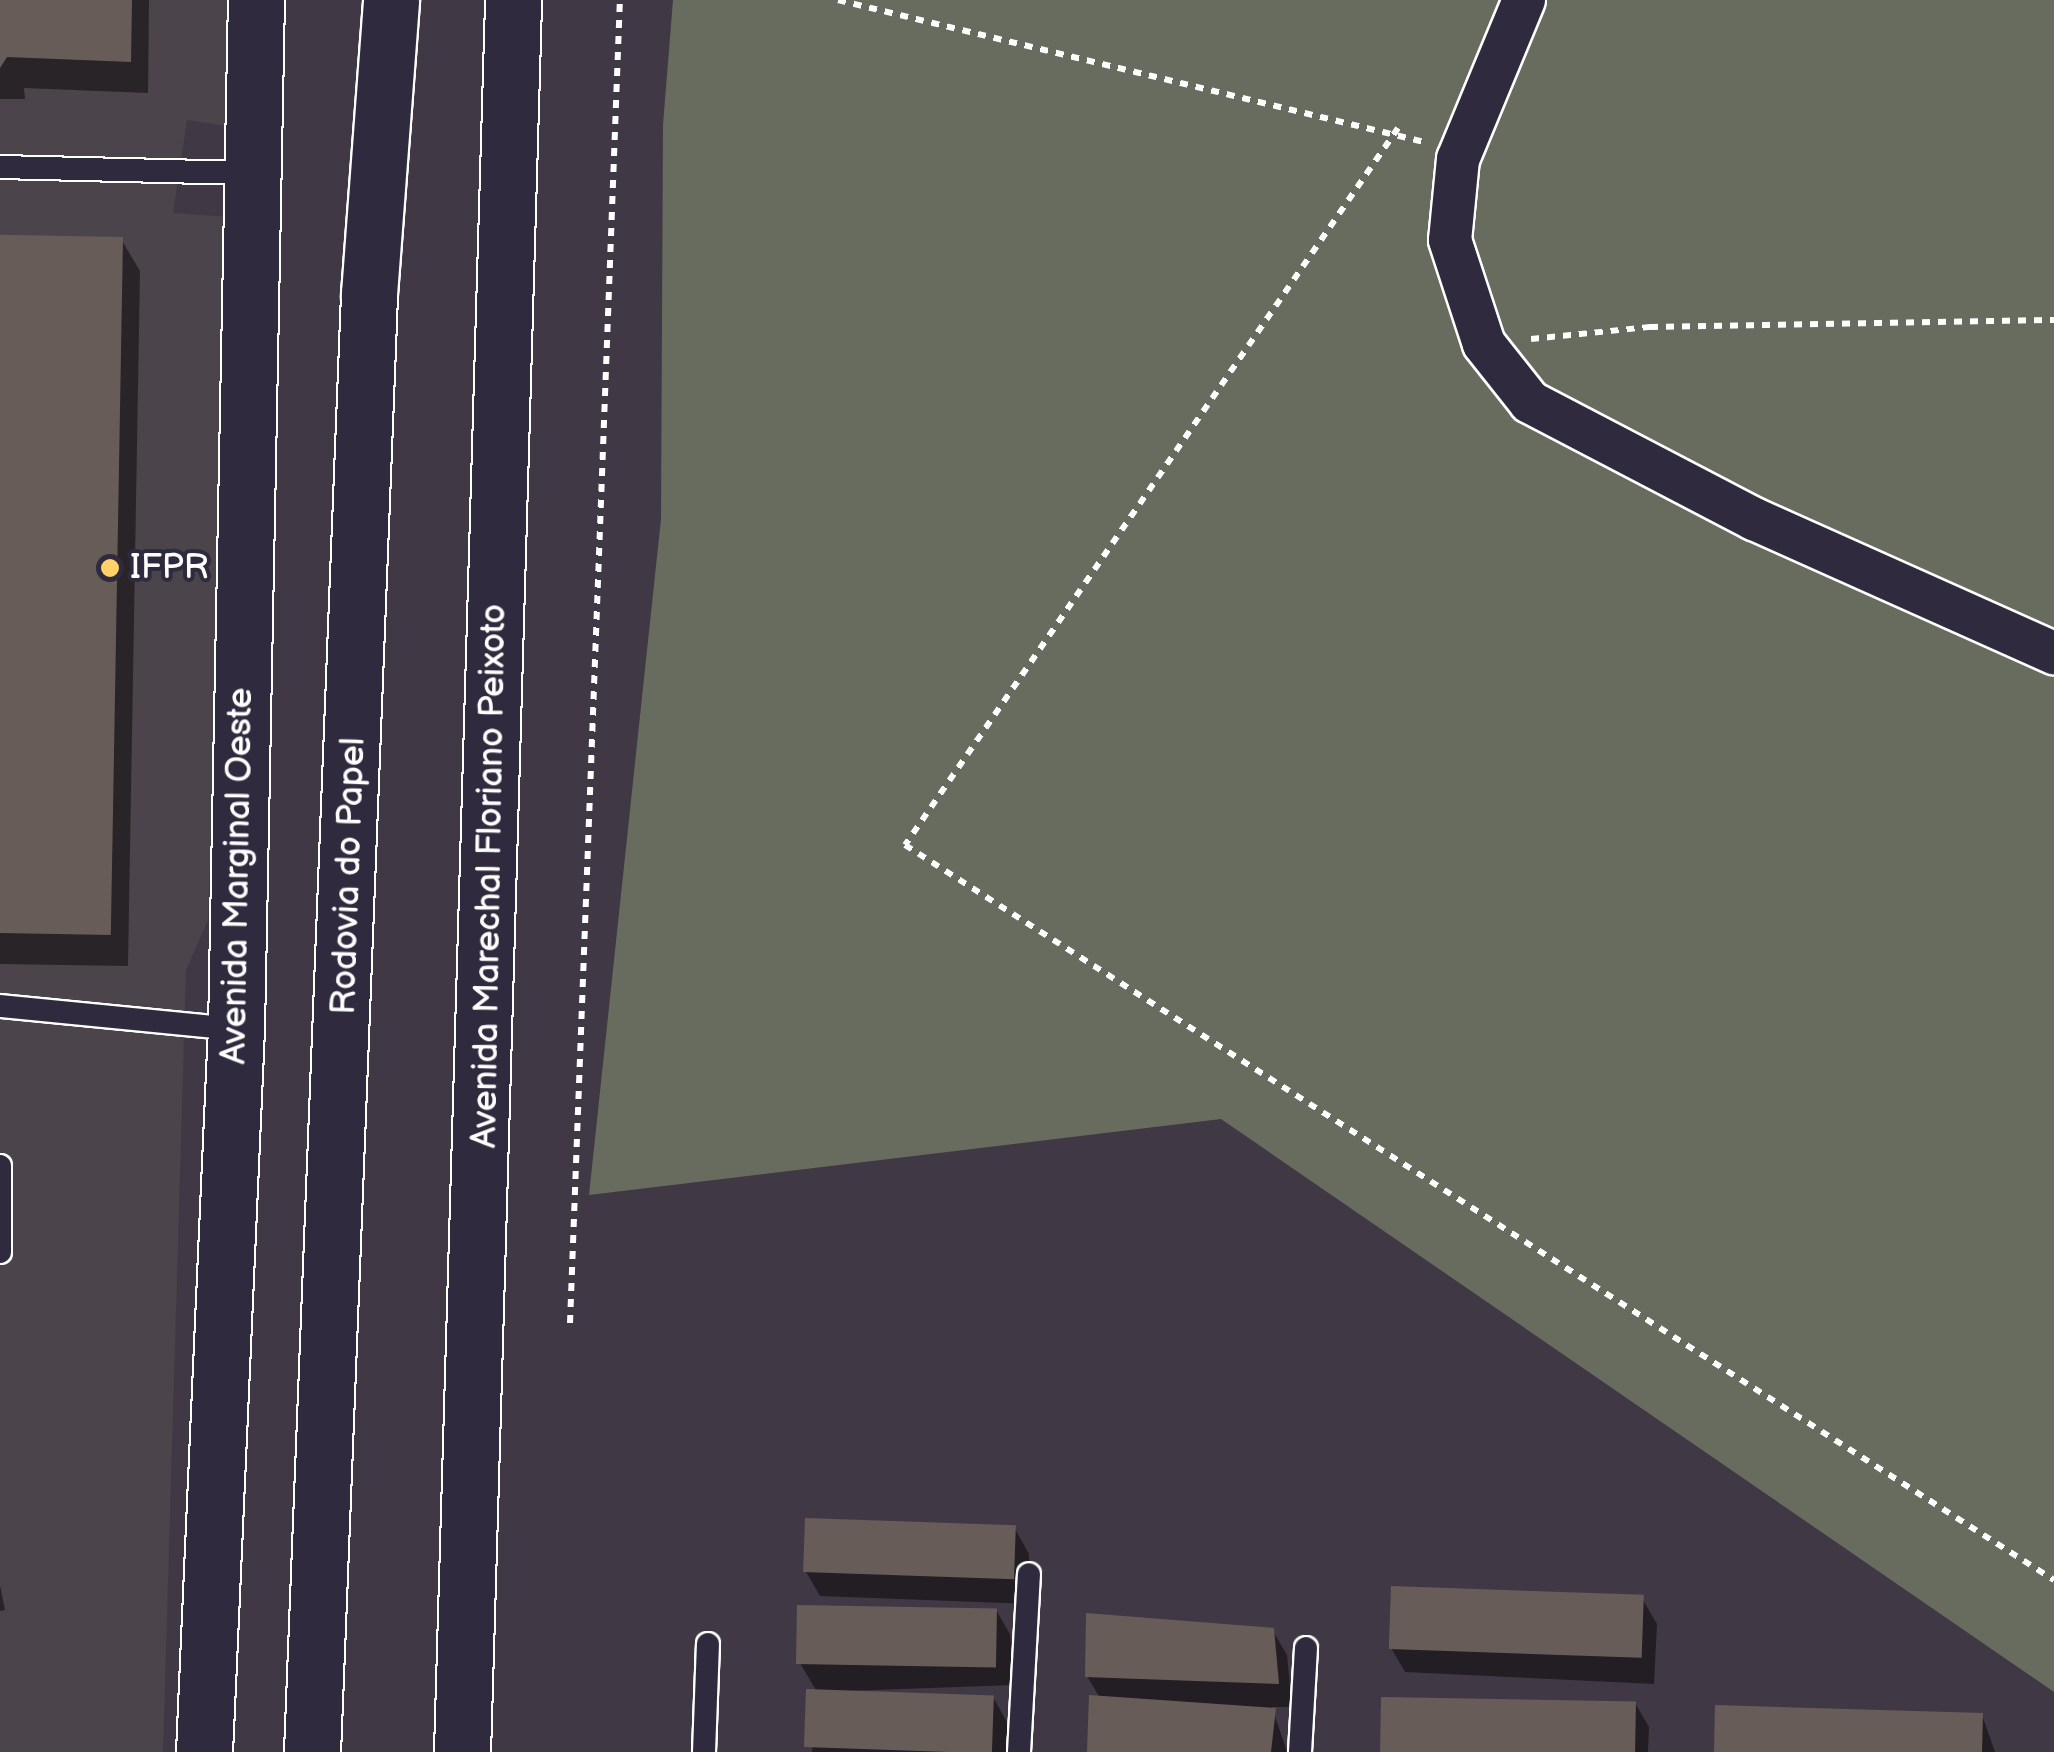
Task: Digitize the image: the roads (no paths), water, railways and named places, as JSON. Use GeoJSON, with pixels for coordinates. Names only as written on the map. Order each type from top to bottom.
{"type":"FeatureCollection","features":[{"type":"Feature","properties":{"kind":"main road","name":"Avenida Marginal Oeste"},"geometry":{"type":"LineString","coordinates":[[204,1752],[236,1029],[256,0]]}},
{"type":"Feature","properties":{"kind":"main road","name":"Rodovia do Papel"},"geometry":{"type":"LineString","coordinates":[[312,1752],[369,294],[392,0]]}},
{"type":"Feature","properties":{"kind":"main road","name":"Avenida Marechal Floriano Peixoto"},"geometry":{"type":"LineString","coordinates":[[462,1752],[513,0]]}},
{"type":"Feature","properties":{"kind":"street"},"geometry":{"type":"LineString","coordinates":[[1524,0],[1458,159],[1450,240],[1484,344],[1530,402],[1754,519],[2054,653]]}},
{"type":"Feature","properties":{"kind":"lane"},"geometry":{"type":"LineString","coordinates":[[0,167],[250,173]]}},
{"type":"Feature","properties":{"kind":"lane"},"geometry":{"type":"LineString","coordinates":[[0,1006],[236,1029]]}},
{"type":"Feature","properties":{"kind":"lane"},"geometry":{"type":"LineString","coordinates":[[0,1166],[0,1252]]}},
{"type":"Feature","properties":{"kind":"lane"},"geometry":{"type":"LineString","coordinates":[[1020,1752],[1029,1574]]}},
{"type":"Feature","properties":{"kind":"lane"},"geometry":{"type":"LineString","coordinates":[[704,1752],[708,1644]]}},
{"type":"Feature","properties":{"kind":"lane"},"geometry":{"type":"LineString","coordinates":[[1300,1752],[1306,1648]]}},
{"type":"Feature","properties":{"kind":"place","name":"IFPR"},"geometry":{"type":"Point","coordinates":[110,568]}}]}
